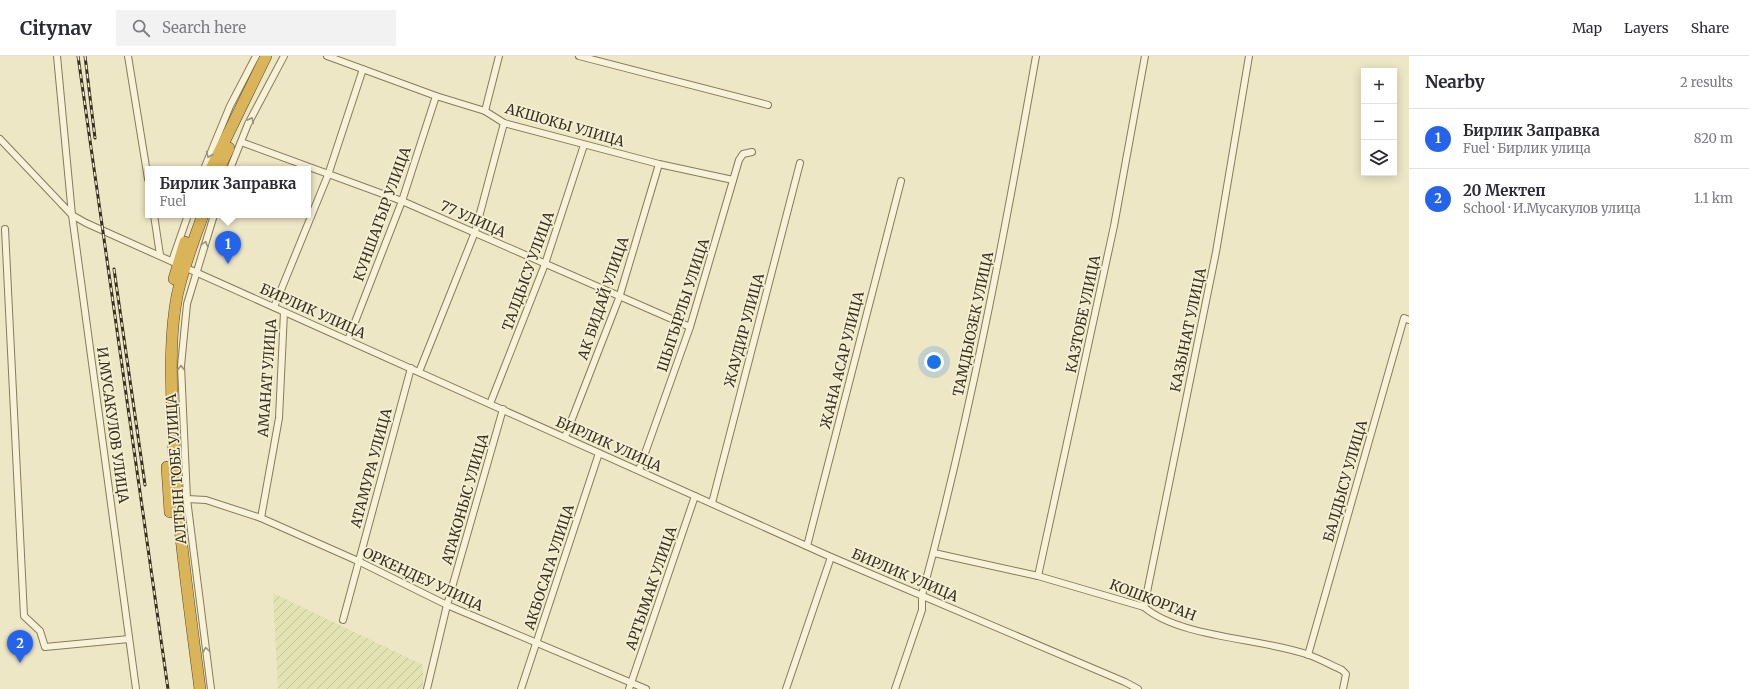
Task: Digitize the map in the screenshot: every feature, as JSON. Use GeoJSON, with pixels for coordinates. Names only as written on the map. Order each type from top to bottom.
{"type":"FeatureCollection","features":[{"type":"Feature","properties":{"kind":"highway"},"geometry":{"type":"LineString","coordinates":[[212,166],[266,56]]}},
{"type":"Feature","properties":{"kind":"highway"},"geometry":{"type":"LineString","coordinates":[[220,166],[244,114],[274,56]]}},
{"type":"Feature","properties":{"kind":"highway"},"geometry":{"type":"LineString","coordinates":[[193,689],[171,518],[166,445],[164,380],[166,326],[170,295],[178,264],[194,218]]}},
{"type":"Feature","properties":{"kind":"highway"},"geometry":{"type":"LineString","coordinates":[[200,689],[178,517],[173,452],[172,345],[177,296],[178,264],[201,218]]}},
{"type":"Feature","properties":{"kind":"street","name":"И.МУСАКУЛОВ УЛИЦА"},"geometry":{"type":"LineString","coordinates":[[57,56],[72,215],[136,689]]}},
{"type":"Feature","properties":{"kind":"street"},"geometry":{"type":"LineString","coordinates":[[128,56],[146,166]]}},
{"type":"Feature","properties":{"kind":"street"},"geometry":{"type":"LineString","coordinates":[[205,166],[230,106],[256,56]]}},
{"type":"Feature","properties":{"kind":"street"},"geometry":{"type":"LineString","coordinates":[[231,166],[241,142],[284,56]]}},
{"type":"Feature","properties":{"kind":"street","name":"АКШОКЫ УЛИЦА"},"geometry":{"type":"LineString","coordinates":[[326,56],[436,96],[485,111],[504,123],[660,164],[734,180]]}},
{"type":"Feature","properties":{"kind":"street"},"geometry":{"type":"LineString","coordinates":[[485,111],[499,56]]}},
{"type":"Feature","properties":{"kind":"street"},"geometry":{"type":"LineString","coordinates":[[579,56],[768,105]]}},
{"type":"Feature","properties":{"kind":"street","name":"ТАМДЫОЗЕК УЛИЦА"},"geometry":{"type":"LineString","coordinates":[[895,689],[922,610],[922,595],[934,553],[975,374],[1011,200],[1036,56]]}},
{"type":"Feature","properties":{"kind":"street","name":"КАЗТОБЕ УЛИЦА"},"geometry":{"type":"LineString","coordinates":[[1038,576],[1114,226],[1145,56]]}},
{"type":"Feature","properties":{"kind":"street","name":"КАЗЫНАТ УЛИЦА"},"geometry":{"type":"LineString","coordinates":[[1144,607],[1211,275],[1249,56]]}},
{"type":"Feature","properties":{"kind":"street"},"geometry":{"type":"LineString","coordinates":[[311,217],[328,175],[363,69]]}},
{"type":"Feature","properties":{"kind":"street","name":"КУНШАГЫР УЛИЦА"},"geometry":{"type":"LineString","coordinates":[[348,340],[402,201],[436,96]]}},
{"type":"Feature","properties":{"kind":"street"},"geometry":{"type":"LineString","coordinates":[[420,372],[475,232],[504,123]]}},
{"type":"Feature","properties":{"kind":"street","name":"БИРЛИК УЛИЦА"},"geometry":{"type":"LineString","coordinates":[[0,139],[72,215],[102,231],[160,255],[695,496],[712,502],[831,557],[1125,682],[1138,689]]}},
{"type":"Feature","properties":{"kind":"street","name":"77 УЛИЦА"},"geometry":{"type":"LineString","coordinates":[[241,142],[304,166]]}},
{"type":"Feature","properties":{"kind":"street","name":"ТАЛДЫСУ УЛИЦА"},"geometry":{"type":"LineString","coordinates":[[490,404],[545,264],[584,145]]}},
{"type":"Feature","properties":{"kind":"street","name":"ШЫГЫРЛЫ УЛИЦА"},"geometry":{"type":"LineString","coordinates":[[639,470],[690,327],[741,157],[746,152],[752,152]]}},
{"type":"Feature","properties":{"kind":"street","name":"ЖАУДИР УЛИЦА"},"geometry":{"type":"LineString","coordinates":[[712,502],[800,162]]}},
{"type":"Feature","properties":{"kind":"street","name":"АК БИДАЙ УЛИЦА"},"geometry":{"type":"LineString","coordinates":[[565,437],[619,298],[660,164]]}},
{"type":"Feature","properties":{"kind":"street","name":"77 УЛИЦА"},"geometry":{"type":"LineString","coordinates":[[311,169],[402,201],[475,232],[619,298],[690,327]]}},
{"type":"Feature","properties":{"kind":"street","name":"ЖАНА АСАР УЛИЦА"},"geometry":{"type":"LineString","coordinates":[[807,546],[901,180]]}},
{"type":"Feature","properties":{"kind":"street"},"geometry":{"type":"LineString","coordinates":[[154,218],[160,255]]}},
{"type":"Feature","properties":{"kind":"street"},"geometry":{"type":"LineString","coordinates":[[178,264],[187,218]]}},
{"type":"Feature","properties":{"kind":"street","name":"АЛТЫН ТОБЕ УЛИЦА"},"geometry":{"type":"LineString","coordinates":[[211,689],[187,499],[181,366],[187,304],[213,218]]}},
{"type":"Feature","properties":{"kind":"street"},"geometry":{"type":"LineString","coordinates":[[274,307],[310,218]]}},
{"type":"Feature","properties":{"kind":"street"},"geometry":{"type":"LineString","coordinates":[[5,229],[24,616],[40,631],[46,647],[130,639]]}},
{"type":"Feature","properties":{"kind":"street","name":"АМАНАТ УЛИЦА"},"geometry":{"type":"LineString","coordinates":[[261,518],[279,418],[284,312]]}},
{"type":"Feature","properties":{"kind":"street","name":"БАЛДЫСУ УЛИЦА"},"geometry":{"type":"LineString","coordinates":[[1308,655],[1404,318],[1409,320]]}},
{"type":"Feature","properties":{"kind":"street","name":"АТАМУРА УЛИЦА"},"geometry":{"type":"LineString","coordinates":[[343,620],[411,368]]}},
{"type":"Feature","properties":{"kind":"street","name":"АТАКОНЫС УЛИЦА"},"geometry":{"type":"LineString","coordinates":[[427,689],[447,605],[503,409]]}},
{"type":"Feature","properties":{"kind":"street","name":"АКБОСАГА УЛИЦА"},"geometry":{"type":"LineString","coordinates":[[521,689],[599,453]]}},
{"type":"Feature","properties":{"kind":"street","name":"АРГЫМАК УЛИЦА"},"geometry":{"type":"LineString","coordinates":[[630,686],[695,496]]}},
{"type":"Feature","properties":{"kind":"street","name":"ОРКЕНДЕУ УЛИЦА"},"geometry":{"type":"LineString","coordinates":[[187,499],[206,500],[261,518],[358,561],[447,605],[536,643],[630,686],[646,689]]}},
{"type":"Feature","properties":{"kind":"street","name":"КОШКОРГАН"},"geometry":{"type":"LineString","coordinates":[[934,553],[1038,576],[1144,607],[1154,616],[1189,628],[1308,655],[1342,670],[1346,674],[1343,689]]}},
{"type":"Feature","properties":{"kind":"street"},"geometry":{"type":"LineString","coordinates":[[786,689],[831,557]]}},
{"type":"Feature","properties":{"kind":"green space"},"geometry":{"type":"Polygon","coordinates":[[[273,593],[423,665],[423,689],[278,689],[273,593]]]}},
{"type":"Feature","properties":{"kind":"railway"},"geometry":{"type":"LineString","coordinates":[[78,56],[168,689]]}},
{"type":"Feature","properties":{"kind":"railway"},"geometry":{"type":"LineString","coordinates":[[85,56],[95,138]]}},
{"type":"Feature","properties":{"kind":"railway"},"geometry":{"type":"LineString","coordinates":[[114,269],[145,485]]}},
{"type":"Feature","properties":{"kind":"place","name":"Бирлик Заправка"},"geometry":{"type":"Point","coordinates":[228,264]}},
{"type":"Feature","properties":{"kind":"place","name":"20 Мектеп"},"geometry":{"type":"Point","coordinates":[20,663]}}]}
